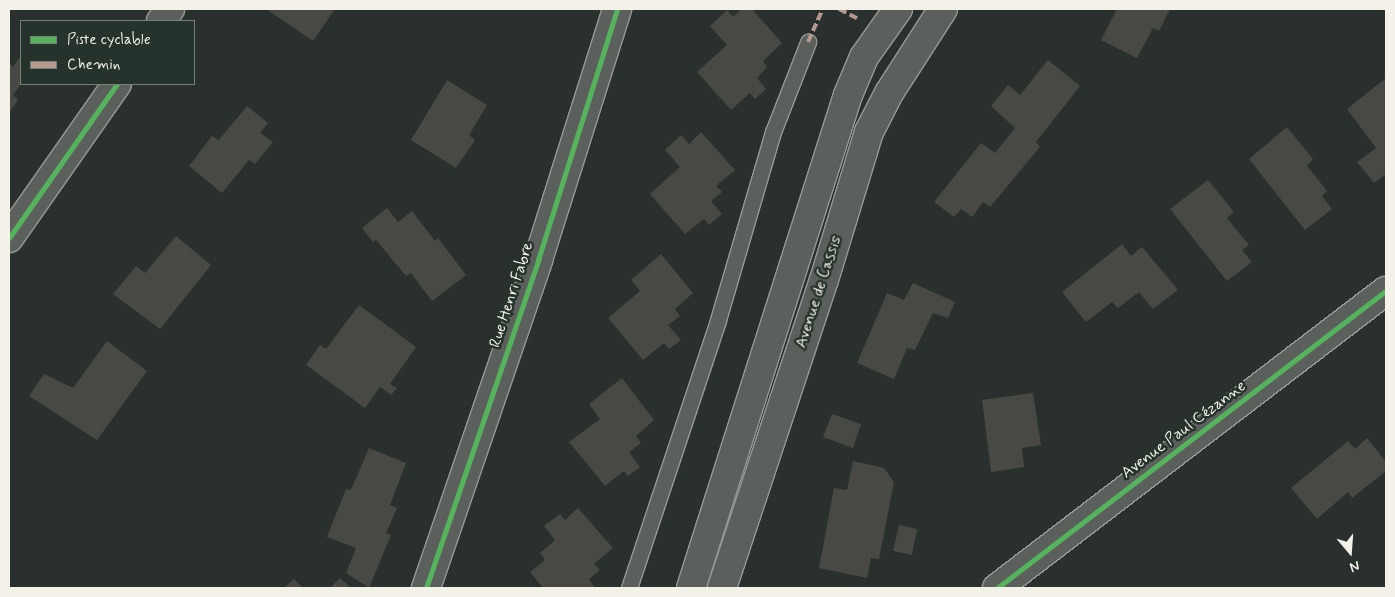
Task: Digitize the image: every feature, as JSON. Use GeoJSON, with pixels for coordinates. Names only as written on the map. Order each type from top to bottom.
{"type":"FeatureCollection","features":[{"type":"Feature","properties":{"kind":"street"},"geometry":{"type":"LineString","coordinates":[[162,20],[170,9]]}},
{"type":"Feature","properties":{"kind":"street","name":"Rue Henri Fabre"},"geometry":{"type":"LineString","coordinates":[[426,588],[538,260],[617,9]]}},
{"type":"Feature","properties":{"kind":"street","name":"Avenue de Cassis"},"geometry":{"type":"LineString","coordinates":[[722,588],[824,280],[869,132],[889,93],[943,9]]}},
{"type":"Feature","properties":{"kind":"street","name":"Avenue de Cassis"},"geometry":{"type":"LineString","coordinates":[[691,588],[848,95],[864,58],[893,12]]}},
{"type":"Feature","properties":{"kind":"street"},"geometry":{"type":"LineString","coordinates":[[9,238],[116,85]]}},
{"type":"Feature","properties":{"kind":"street","name":"Avenue Paul Cézanne"},"geometry":{"type":"LineString","coordinates":[[997,588],[1386,291]]}},
{"type":"Feature","properties":{"kind":"lane"},"geometry":{"type":"LineString","coordinates":[[629,588],[718,320],[773,132],[808,42]]}},
{"type":"Feature","properties":{"kind":"building"},"geometry":{"type":"Polygon","coordinates":[[[271,9],[335,9],[313,41],[269,11],[271,9]]]}},
{"type":"Feature","properties":{"kind":"building"},"geometry":{"type":"Polygon","coordinates":[[[742,9],[752,9],[782,43],[763,61],[767,67],[757,78],[766,89],[755,99],[750,93],[731,110],[697,72],[727,45],[710,26],[727,10],[733,17],[742,9]]]}},
{"type":"Feature","properties":{"kind":"building"},"geometry":{"type":"Polygon","coordinates":[[[1117,9],[1170,9],[1159,31],[1153,28],[1137,58],[1101,40],[1117,9]]]}},
{"type":"Feature","properties":{"kind":"building"},"geometry":{"type":"Polygon","coordinates":[[[20,56],[20,85],[13,95],[18,100],[9,113],[9,63],[13,67],[20,56]]]}},
{"type":"Feature","properties":{"kind":"building"},"geometry":{"type":"Polygon","coordinates":[[[1048,60],[1080,86],[1036,142],[1040,147],[990,207],[983,202],[972,217],[961,209],[954,217],[934,202],[981,143],[995,153],[1015,128],[991,106],[1008,85],[1020,95],[1048,60]]]}},
{"type":"Feature","properties":{"kind":"building"},"geometry":{"type":"Polygon","coordinates":[[[1386,78],[1386,174],[1374,183],[1357,162],[1376,148],[1347,109],[1386,78]]]}},
{"type":"Feature","properties":{"kind":"building"},"geometry":{"type":"Polygon","coordinates":[[[447,80],[487,105],[469,135],[475,140],[456,168],[411,140],[447,80]]]}},
{"type":"Feature","properties":{"kind":"building"},"geometry":{"type":"Polygon","coordinates":[[[247,106],[268,123],[260,133],[273,142],[255,164],[249,160],[222,193],[189,166],[212,136],[219,140],[247,106]]]}},
{"type":"Feature","properties":{"kind":"building"},"geometry":{"type":"Polygon","coordinates":[[[1287,127],[1313,159],[1307,166],[1327,191],[1322,196],[1332,209],[1305,230],[1249,159],[1287,127]]]}},
{"type":"Feature","properties":{"kind":"building"},"geometry":{"type":"Polygon","coordinates":[[[701,132],[735,170],[716,186],[722,192],[711,201],[722,214],[709,225],[704,219],[685,234],[650,194],[680,167],[665,150],[681,135],[689,144],[701,132]]]}},
{"type":"Feature","properties":{"kind":"building"},"geometry":{"type":"Polygon","coordinates":[[[1208,180],[1234,212],[1227,218],[1249,245],[1242,250],[1252,262],[1227,281],[1170,209],[1208,180]]]}},
{"type":"Feature","properties":{"kind":"building"},"geometry":{"type":"Polygon","coordinates":[[[387,208],[398,222],[412,211],[435,241],[438,238],[466,275],[432,301],[411,273],[406,276],[376,240],[373,242],[362,228],[387,208]]]}},
{"type":"Feature","properties":{"kind":"building"},"geometry":{"type":"Polygon","coordinates":[[[176,236],[211,265],[160,329],[113,294],[136,266],[145,273],[176,236]]]}},
{"type":"Feature","properties":{"kind":"building"},"geometry":{"type":"Polygon","coordinates":[[[1122,244],[1131,256],[1142,247],[1178,290],[1153,309],[1139,292],[1118,308],[1112,302],[1086,322],[1062,292],[1122,244]]]}},
{"type":"Feature","properties":{"kind":"building"},"geometry":{"type":"Polygon","coordinates":[[[661,254],[693,293],[675,309],[680,316],[668,325],[681,340],[669,349],[664,343],[643,360],[608,318],[640,291],[631,280],[661,254]]]}},
{"type":"Feature","properties":{"kind":"building"},"geometry":{"type":"Polygon","coordinates":[[[913,283],[955,302],[948,318],[933,313],[915,350],[907,348],[894,379],[857,363],[887,293],[904,300],[913,283]]]}},
{"type":"Feature","properties":{"kind":"building"},"geometry":{"type":"Polygon","coordinates":[[[359,305],[416,347],[390,384],[397,388],[391,395],[380,387],[365,408],[306,365],[320,345],[326,349],[359,305]]]}},
{"type":"Feature","properties":{"kind":"building"},"geometry":{"type":"Polygon","coordinates":[[[107,341],[147,371],[97,440],[29,396],[44,374],[73,388],[107,341]]]}},
{"type":"Feature","properties":{"kind":"building"},"geometry":{"type":"Polygon","coordinates":[[[622,378],[654,420],[636,436],[641,443],[629,452],[640,467],[628,476],[624,471],[605,486],[569,442],[600,419],[589,404],[622,378]]]}},
{"type":"Feature","properties":{"kind":"building"},"geometry":{"type":"Polygon","coordinates":[[[1033,393],[1041,445],[1022,448],[1024,467],[991,472],[982,400],[1033,393]]]}},
{"type":"Feature","properties":{"kind":"building"},"geometry":{"type":"Polygon","coordinates":[[[832,414],[861,424],[853,448],[823,437],[832,414]]]}},
{"type":"Feature","properties":{"kind":"building"},"geometry":{"type":"Polygon","coordinates":[[[1367,438],[1386,462],[1386,471],[1352,498],[1348,492],[1317,519],[1291,488],[1348,441],[1355,449],[1367,438]]]}},
{"type":"Feature","properties":{"kind":"building"},"geometry":{"type":"Polygon","coordinates":[[[369,448],[406,463],[390,505],[397,508],[386,533],[391,535],[369,588],[346,573],[356,548],[327,537],[346,489],[351,490],[369,448]]]}},
{"type":"Feature","properties":{"kind":"building"},"geometry":{"type":"Polygon","coordinates":[[[853,461],[884,468],[894,482],[879,559],[871,558],[867,578],[819,568],[834,488],[847,490],[853,461]]]}},
{"type":"Feature","properties":{"kind":"building"},"geometry":{"type":"Polygon","coordinates":[[[578,508],[613,548],[594,564],[600,570],[589,579],[595,588],[543,588],[530,572],[545,560],[540,553],[555,540],[544,526],[560,514],[565,520],[578,508]]]}},
{"type":"Feature","properties":{"kind":"building"},"geometry":{"type":"Polygon","coordinates":[[[899,525],[917,529],[912,555],[893,551],[899,525]]]}},
{"type":"Feature","properties":{"kind":"building"},"geometry":{"type":"Polygon","coordinates":[[[340,578],[351,588],[330,588],[340,578]]]}},
{"type":"Feature","properties":{"kind":"building"},"geometry":{"type":"Polygon","coordinates":[[[294,579],[303,588],[284,588],[294,579]]]}},
{"type":"Feature","properties":{"kind":"marked path"},"geometry":{"type":"LineString","coordinates":[[808,42],[823,9]]}},
{"type":"Feature","properties":{"kind":"marked path"},"geometry":{"type":"LineString","coordinates":[[839,9],[859,19]]}},
{"type":"Feature","properties":{"kind":"cycle path"},"geometry":{"type":"LineString","coordinates":[[426,588],[538,260],[617,9]]}},
{"type":"Feature","properties":{"kind":"cycle path"},"geometry":{"type":"LineString","coordinates":[[9,238],[116,85]]}},
{"type":"Feature","properties":{"kind":"cycle path"},"geometry":{"type":"LineString","coordinates":[[997,588],[1386,291]]}}]}
